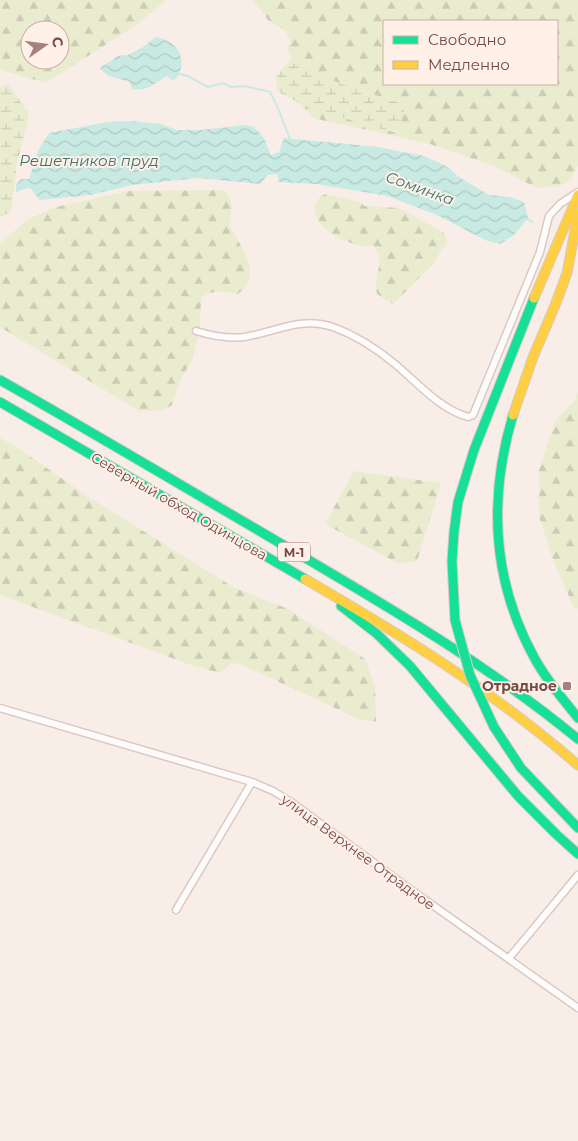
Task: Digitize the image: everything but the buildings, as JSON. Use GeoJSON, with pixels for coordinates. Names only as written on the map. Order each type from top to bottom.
{"type":"FeatureCollection","features":[{"type":"Feature","properties":{"kind":"main road"},"geometry":{"type":"LineString","coordinates":[[578,193],[509,359],[463,483],[455,521],[451,580],[454,620],[469,674],[494,727],[506,747],[529,776],[578,828]]}},
{"type":"Feature","properties":{"kind":"main road"},"geometry":{"type":"LineString","coordinates":[[578,214],[572,254],[521,392],[506,442],[498,485],[498,533],[502,573],[514,611],[549,682],[578,718]]}},
{"type":"Feature","properties":{"kind":"main road","name":"Северный обход Одинцова"},"geometry":{"type":"LineString","coordinates":[[0,380],[440,638],[517,690],[578,740]]}},
{"type":"Feature","properties":{"kind":"main road","name":"Северный обход Одинцова"},"geometry":{"type":"LineString","coordinates":[[0,402],[407,640],[481,688],[529,723],[578,765]]}},
{"type":"Feature","properties":{"kind":"main road"},"geometry":{"type":"LineString","coordinates":[[287,569],[353,615],[399,656],[430,688],[518,796],[578,854]]}},
{"type":"Feature","properties":{"kind":"street"},"geometry":{"type":"LineString","coordinates":[[196,331],[220,338],[245,336],[278,327],[316,322],[334,328],[374,347],[445,407],[468,417],[473,414],[540,252],[550,216],[560,204],[578,193]]}},
{"type":"Feature","properties":{"kind":"street","name":"улица Верхнее Отрадное"},"geometry":{"type":"LineString","coordinates":[[0,708],[252,782],[273,791],[578,1008]]}},
{"type":"Feature","properties":{"kind":"street"},"geometry":{"type":"LineString","coordinates":[[176,910],[252,782]]}},
{"type":"Feature","properties":{"kind":"street"},"geometry":{"type":"LineString","coordinates":[[509,958],[578,875]]}},
{"type":"Feature","properties":{"kind":"green space"},"geometry":{"type":"Polygon","coordinates":[[[0,0],[166,0],[138,24],[70,68],[70,20],[20,20],[20,70],[66,70],[46,83],[0,70],[0,0]]]}},
{"type":"Feature","properties":{"kind":"green space"},"geometry":{"type":"Polygon","coordinates":[[[253,0],[578,0],[578,166],[571,179],[560,186],[537,188],[494,166],[430,144],[317,119],[311,116],[295,98],[287,78],[291,58],[287,48],[291,42],[285,30],[268,20],[253,0]]]}},
{"type":"Feature","properties":{"kind":"green space"},"geometry":{"type":"Polygon","coordinates":[[[288,62],[342,84],[406,105],[396,133],[308,108],[277,91],[276,77],[288,62]]]}},
{"type":"Feature","properties":{"kind":"green space"},"geometry":{"type":"Polygon","coordinates":[[[8,84],[29,114],[17,164],[11,212],[0,217],[0,87],[8,84]]]}},
{"type":"Feature","properties":{"kind":"green space"},"geometry":{"type":"Polygon","coordinates":[[[224,190],[231,206],[229,224],[247,259],[250,268],[249,277],[246,286],[238,294],[214,292],[201,298],[200,327],[193,358],[180,381],[172,405],[164,410],[139,411],[0,327],[0,244],[28,219],[56,207],[128,191],[224,190]]]}},
{"type":"Feature","properties":{"kind":"green space"},"geometry":{"type":"Polygon","coordinates":[[[326,194],[359,202],[365,206],[399,208],[443,232],[447,238],[446,245],[435,262],[393,304],[377,294],[376,282],[379,260],[374,246],[359,246],[341,239],[328,231],[319,221],[315,205],[318,199],[326,194]]]}},
{"type":"Feature","properties":{"kind":"green space"},"geometry":{"type":"Polygon","coordinates":[[[578,392],[578,608],[575,610],[553,560],[539,516],[539,470],[555,421],[575,400],[578,392]]]}},
{"type":"Feature","properties":{"kind":"green space"},"geometry":{"type":"Polygon","coordinates":[[[0,438],[12,444],[90,498],[235,588],[288,609],[365,659],[375,687],[376,722],[361,720],[240,664],[232,663],[220,673],[191,665],[0,595],[0,438]]]}},
{"type":"Feature","properties":{"kind":"green space"},"geometry":{"type":"Polygon","coordinates":[[[354,471],[441,483],[417,561],[399,564],[325,524],[354,471]]]}},
{"type":"Feature","properties":{"kind":"water"},"geometry":{"type":"Polygon","coordinates":[[[156,37],[170,42],[179,52],[181,65],[176,79],[171,80],[167,76],[147,88],[138,90],[132,89],[130,82],[109,76],[100,69],[117,56],[128,55],[156,37]]]}},
{"type":"Feature","properties":{"kind":"water","name":"Решетников пруд"},"geometry":{"type":"Polygon","coordinates":[[[132,121],[161,124],[177,130],[201,130],[244,125],[254,127],[264,138],[271,155],[279,152],[284,138],[378,147],[424,156],[446,166],[459,177],[489,195],[510,197],[524,202],[528,218],[514,235],[500,244],[485,240],[439,216],[388,196],[316,184],[279,182],[277,174],[268,175],[260,184],[198,178],[132,185],[90,195],[40,200],[30,188],[16,193],[16,185],[21,179],[29,179],[38,151],[49,133],[108,122],[132,121]]]}},
{"type":"Feature","properties":{"kind":"waterway"},"geometry":{"type":"LineString","coordinates":[[179,74],[188,76],[208,87],[223,83],[231,87],[244,86],[270,92],[290,139]]}},
{"type":"Feature","properties":{"kind":"waterway","name":"Соминка"},"geometry":{"type":"LineString","coordinates":[[526,218],[532,222]]}},
{"type":"Feature","properties":{"kind":"traffic: fast"},"geometry":{"type":"LineString","coordinates":[[455,620],[452,561],[458,502],[474,450],[534,298]]}},
{"type":"Feature","properties":{"kind":"traffic: fast"},"geometry":{"type":"LineString","coordinates":[[0,380],[427,631],[542,710],[578,739]]}},
{"type":"Feature","properties":{"kind":"traffic: fast"},"geometry":{"type":"LineString","coordinates":[[0,402],[305,579]]}},
{"type":"Feature","properties":{"kind":"traffic: fast"},"geometry":{"type":"LineString","coordinates":[[513,415],[505,446],[500,478],[498,539],[503,570],[510,600],[521,630],[535,659],[578,718]]}},
{"type":"Feature","properties":{"kind":"traffic: fast"},"geometry":{"type":"LineString","coordinates":[[341,606],[377,634],[410,666],[518,796],[578,854]]}},
{"type":"Feature","properties":{"kind":"traffic: fast"},"geometry":{"type":"LineString","coordinates":[[455,620],[470,675],[494,727]]}},
{"type":"Feature","properties":{"kind":"traffic: fast"},"geometry":{"type":"LineString","coordinates":[[494,727],[521,768],[578,828]]}},
{"type":"Feature","properties":{"kind":"traffic: slow"},"geometry":{"type":"LineString","coordinates":[[534,298],[578,195]]}},
{"type":"Feature","properties":{"kind":"traffic: slow"},"geometry":{"type":"LineString","coordinates":[[513,415],[533,357],[567,273],[578,214]]}},
{"type":"Feature","properties":{"kind":"traffic: slow"},"geometry":{"type":"LineString","coordinates":[[305,579],[412,643],[480,688],[513,712],[578,765]]}},
{"type":"Feature","properties":{"kind":"place","name":"Отрадное"},"geometry":{"type":"Point","coordinates":[567,686]}}]}
